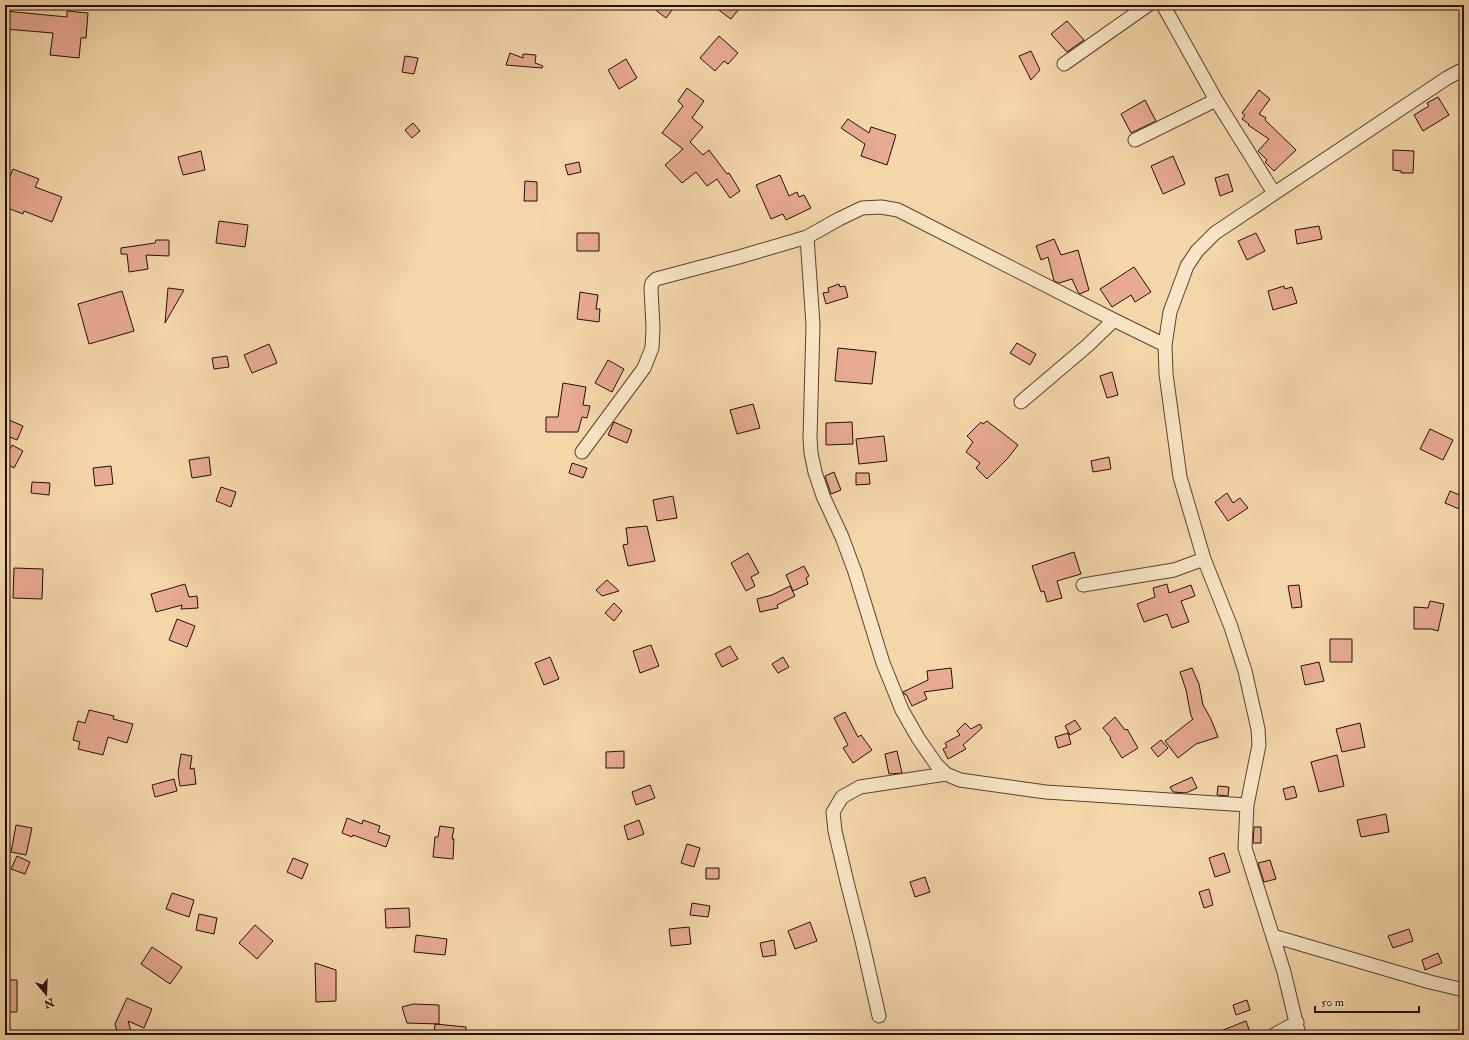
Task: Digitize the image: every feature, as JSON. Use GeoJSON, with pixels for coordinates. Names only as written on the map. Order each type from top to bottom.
{"type":"FeatureCollection","features":[{"type":"Feature","properties":{"kind":"street"},"geometry":{"type":"LineString","coordinates":[[1064,64],[1148,5]]}},
{"type":"Feature","properties":{"kind":"street"},"geometry":{"type":"LineString","coordinates":[[1164,5],[1216,100],[1274,193]]}},
{"type":"Feature","properties":{"kind":"street"},"geometry":{"type":"LineString","coordinates":[[1299,1035],[1297,1022],[1273,936],[1245,848],[1247,805],[1259,745],[1258,729],[1240,656],[1231,627],[1204,559],[1180,477],[1166,374],[1165,345],[1170,312],[1187,266],[1197,251],[1215,234],[1447,78],[1464,69]]}},
{"type":"Feature","properties":{"kind":"street"},"geometry":{"type":"LineString","coordinates":[[1135,140],[1216,100]]}},
{"type":"Feature","properties":{"kind":"street"},"geometry":{"type":"LineString","coordinates":[[582,452],[644,368],[652,348],[653,328],[651,288],[652,283],[656,279],[807,237],[862,208],[881,207],[898,210],[1165,345]]}},
{"type":"Feature","properties":{"kind":"street"},"geometry":{"type":"LineString","coordinates":[[807,237],[813,325],[810,438],[815,472],[855,572],[884,663],[902,710],[918,738],[936,764],[946,774],[960,780],[1046,792],[1247,805]]}},
{"type":"Feature","properties":{"kind":"street"},"geometry":{"type":"LineString","coordinates":[[1021,402],[1087,346],[1114,320]]}},
{"type":"Feature","properties":{"kind":"street"},"geometry":{"type":"LineString","coordinates":[[1083,585],[1174,570],[1204,559]]}},
{"type":"Feature","properties":{"kind":"street"},"geometry":{"type":"LineString","coordinates":[[879,1016],[835,831],[833,812],[842,798],[860,787],[946,774]]}},
{"type":"Feature","properties":{"kind":"street"},"geometry":{"type":"LineString","coordinates":[[1273,936],[1430,982],[1464,990]]}},
{"type":"Feature","properties":{"kind":"street"},"geometry":{"type":"LineString","coordinates":[[1274,1035],[1297,1022]]}},
{"type":"Feature","properties":{"kind":"building"},"geometry":{"type":"Polygon","coordinates":[[[649,5],[676,5],[666,18],[649,5]]]}},
{"type":"Feature","properties":{"kind":"building"},"geometry":{"type":"Polygon","coordinates":[[[712,5],[742,5],[731,19],[712,5]]]}},
{"type":"Feature","properties":{"kind":"building"},"geometry":{"type":"Polygon","coordinates":[[[5,11],[67,17],[67,11],[88,13],[86,38],[81,38],[79,58],[50,55],[53,33],[5,29],[5,11]]]}},
{"type":"Feature","properties":{"kind":"building"},"geometry":{"type":"Polygon","coordinates":[[[1067,21],[1084,40],[1067,52],[1051,34],[1067,21]]]}},
{"type":"Feature","properties":{"kind":"building"},"geometry":{"type":"Polygon","coordinates":[[[719,36],[738,53],[728,64],[724,61],[715,71],[700,58],[719,36]]]}},
{"type":"Feature","properties":{"kind":"building"},"geometry":{"type":"Polygon","coordinates":[[[1031,51],[1040,70],[1031,80],[1019,56],[1031,51]]]}},
{"type":"Feature","properties":{"kind":"building"},"geometry":{"type":"Polygon","coordinates":[[[510,53],[523,58],[523,54],[536,55],[535,63],[543,66],[542,68],[506,65],[510,53]]]}},
{"type":"Feature","properties":{"kind":"building"},"geometry":{"type":"Polygon","coordinates":[[[405,56],[418,58],[414,74],[402,72],[405,56]]]}},
{"type":"Feature","properties":{"kind":"building"},"geometry":{"type":"Polygon","coordinates":[[[626,59],[637,78],[619,89],[608,70],[626,59]]]}},
{"type":"Feature","properties":{"kind":"building"},"geometry":{"type":"Polygon","coordinates":[[[687,88],[704,101],[692,118],[703,127],[690,142],[703,155],[709,150],[727,174],[729,173],[740,191],[730,198],[717,179],[707,186],[696,172],[682,183],[665,165],[683,149],[662,133],[683,106],[678,101],[687,88]]]}},
{"type":"Feature","properties":{"kind":"building"},"geometry":{"type":"Polygon","coordinates":[[[1259,90],[1270,99],[1259,114],[1266,118],[1265,120],[1296,150],[1274,171],[1265,162],[1267,160],[1258,151],[1269,139],[1248,125],[1249,124],[1242,119],[1245,115],[1242,113],[1259,90]]]}},
{"type":"Feature","properties":{"kind":"building"},"geometry":{"type":"Polygon","coordinates":[[[1438,97],[1449,115],[1423,131],[1414,115],[1429,106],[1427,103],[1438,97]]]}},
{"type":"Feature","properties":{"kind":"building"},"geometry":{"type":"Polygon","coordinates":[[[1145,100],[1156,121],[1131,133],[1121,114],[1145,100]]]}},
{"type":"Feature","properties":{"kind":"building"},"geometry":{"type":"Polygon","coordinates":[[[848,119],[869,133],[871,127],[896,135],[887,165],[861,156],[865,144],[841,128],[848,119]]]}},
{"type":"Feature","properties":{"kind":"building"},"geometry":{"type":"Polygon","coordinates":[[[413,123],[420,131],[412,138],[405,130],[413,123]]]}},
{"type":"Feature","properties":{"kind":"building"},"geometry":{"type":"Polygon","coordinates":[[[1393,150],[1414,151],[1413,173],[1401,173],[1401,171],[1393,170],[1393,150]]]}},
{"type":"Feature","properties":{"kind":"building"},"geometry":{"type":"Polygon","coordinates":[[[201,151],[205,170],[183,175],[178,157],[201,151]]]}},
{"type":"Feature","properties":{"kind":"building"},"geometry":{"type":"Polygon","coordinates":[[[1173,156],[1185,184],[1163,194],[1151,166],[1173,156]]]}},
{"type":"Feature","properties":{"kind":"building"},"geometry":{"type":"Polygon","coordinates":[[[579,162],[581,172],[568,175],[565,165],[579,162]]]}},
{"type":"Feature","properties":{"kind":"building"},"geometry":{"type":"Polygon","coordinates":[[[13,169],[39,179],[35,187],[62,197],[52,222],[24,211],[23,214],[5,207],[5,188],[13,169]]]}},
{"type":"Feature","properties":{"kind":"building"},"geometry":{"type":"Polygon","coordinates":[[[1228,174],[1233,191],[1220,196],[1215,178],[1228,174]]]}},
{"type":"Feature","properties":{"kind":"building"},"geometry":{"type":"Polygon","coordinates":[[[780,175],[789,196],[797,192],[799,197],[804,195],[811,208],[786,220],[783,214],[771,219],[756,185],[780,175]]]}},
{"type":"Feature","properties":{"kind":"building"},"geometry":{"type":"Polygon","coordinates":[[[525,181],[537,182],[537,201],[524,201],[525,181]]]}},
{"type":"Feature","properties":{"kind":"building"},"geometry":{"type":"Polygon","coordinates":[[[219,221],[248,225],[245,247],[216,243],[219,221]]]}},
{"type":"Feature","properties":{"kind":"building"},"geometry":{"type":"Polygon","coordinates":[[[1319,226],[1322,239],[1297,244],[1295,230],[1319,226]]]}},
{"type":"Feature","properties":{"kind":"building"},"geometry":{"type":"Polygon","coordinates":[[[577,233],[599,233],[599,251],[577,251],[577,233]]]}},
{"type":"Feature","properties":{"kind":"building"},"geometry":{"type":"Polygon","coordinates":[[[1256,233],[1265,251],[1247,260],[1238,241],[1256,233]]]}},
{"type":"Feature","properties":{"kind":"building"},"geometry":{"type":"Polygon","coordinates":[[[1054,239],[1061,255],[1078,250],[1089,290],[1080,294],[1072,279],[1059,283],[1054,281],[1048,257],[1041,260],[1036,246],[1054,239]]]}},
{"type":"Feature","properties":{"kind":"building"},"geometry":{"type":"Polygon","coordinates":[[[156,240],[169,240],[169,256],[146,255],[148,269],[129,272],[127,254],[121,254],[121,248],[155,243],[156,240]]]}},
{"type":"Feature","properties":{"kind":"building"},"geometry":{"type":"Polygon","coordinates":[[[1134,267],[1151,292],[1135,302],[1131,295],[1112,307],[1100,289],[1134,267]]]}},
{"type":"Feature","properties":{"kind":"building"},"geometry":{"type":"Polygon","coordinates":[[[839,284],[840,287],[845,286],[848,297],[826,304],[823,293],[829,292],[828,288],[839,284]]]}},
{"type":"Feature","properties":{"kind":"building"},"geometry":{"type":"Polygon","coordinates":[[[1284,286],[1285,289],[1292,287],[1297,303],[1273,310],[1268,291],[1284,286]]]}},
{"type":"Feature","properties":{"kind":"building"},"geometry":{"type":"Polygon","coordinates":[[[168,288],[184,290],[165,323],[168,288]]]}},
{"type":"Feature","properties":{"kind":"building"},"geometry":{"type":"Polygon","coordinates":[[[122,291],[134,331],[89,344],[78,304],[122,291]]]}},
{"type":"Feature","properties":{"kind":"building"},"geometry":{"type":"Polygon","coordinates":[[[580,292],[598,295],[596,309],[600,309],[599,322],[577,319],[580,292]]]}},
{"type":"Feature","properties":{"kind":"building"},"geometry":{"type":"Polygon","coordinates":[[[1017,343],[1036,354],[1030,365],[1010,353],[1017,343]]]}},
{"type":"Feature","properties":{"kind":"building"},"geometry":{"type":"Polygon","coordinates":[[[269,344],[277,363],[252,373],[244,355],[269,344]]]}},
{"type":"Feature","properties":{"kind":"building"},"geometry":{"type":"Polygon","coordinates":[[[838,348],[876,352],[872,384],[835,381],[838,348]]]}},
{"type":"Feature","properties":{"kind":"building"},"geometry":{"type":"Polygon","coordinates":[[[227,356],[229,367],[214,369],[212,358],[227,356]]]}},
{"type":"Feature","properties":{"kind":"building"},"geometry":{"type":"Polygon","coordinates":[[[608,360],[624,369],[612,392],[595,383],[608,360]]]}},
{"type":"Feature","properties":{"kind":"building"},"geometry":{"type":"Polygon","coordinates":[[[1112,372],[1118,395],[1107,398],[1100,376],[1112,372]]]}},
{"type":"Feature","properties":{"kind":"building"},"geometry":{"type":"Polygon","coordinates":[[[563,383],[586,387],[583,405],[590,406],[587,418],[582,417],[578,432],[546,432],[546,417],[558,417],[563,383]]]}},
{"type":"Feature","properties":{"kind":"building"},"geometry":{"type":"Polygon","coordinates":[[[753,404],[760,428],[737,434],[730,410],[753,404]]]}},
{"type":"Feature","properties":{"kind":"building"},"geometry":{"type":"Polygon","coordinates":[[[9,420],[23,426],[17,440],[5,435],[5,428],[9,420]]]}},
{"type":"Feature","properties":{"kind":"building"},"geometry":{"type":"Polygon","coordinates":[[[987,421],[1018,445],[1008,458],[987,479],[976,468],[980,463],[966,452],[973,442],[967,436],[981,422],[983,424],[987,421]]]}},
{"type":"Feature","properties":{"kind":"building"},"geometry":{"type":"Polygon","coordinates":[[[614,422],[632,430],[627,443],[608,435],[614,422]]]}},
{"type":"Feature","properties":{"kind":"building"},"geometry":{"type":"Polygon","coordinates":[[[852,422],[853,444],[826,445],[826,423],[852,422]]]}},
{"type":"Feature","properties":{"kind":"building"},"geometry":{"type":"Polygon","coordinates":[[[1430,429],[1453,440],[1443,460],[1420,449],[1430,429]]]}},
{"type":"Feature","properties":{"kind":"building"},"geometry":{"type":"Polygon","coordinates":[[[884,436],[887,461],[859,464],[856,439],[884,436]]]}},
{"type":"Feature","properties":{"kind":"building"},"geometry":{"type":"Polygon","coordinates":[[[12,445],[23,451],[14,468],[5,463],[5,459],[12,445]]]}},
{"type":"Feature","properties":{"kind":"building"},"geometry":{"type":"Polygon","coordinates":[[[209,457],[211,475],[192,478],[189,460],[209,457]]]}},
{"type":"Feature","properties":{"kind":"building"},"geometry":{"type":"Polygon","coordinates":[[[1109,457],[1111,469],[1093,472],[1091,461],[1109,457]]]}},
{"type":"Feature","properties":{"kind":"building"},"geometry":{"type":"Polygon","coordinates":[[[572,463],[587,468],[583,478],[569,473],[572,463]]]}},
{"type":"Feature","properties":{"kind":"building"},"geometry":{"type":"Polygon","coordinates":[[[111,466],[113,484],[95,486],[93,468],[111,466]]]}},
{"type":"Feature","properties":{"kind":"building"},"geometry":{"type":"Polygon","coordinates":[[[834,472],[841,490],[831,494],[825,476],[834,472]]]}},
{"type":"Feature","properties":{"kind":"building"},"geometry":{"type":"Polygon","coordinates":[[[856,473],[869,473],[870,484],[856,485],[856,473]]]}},
{"type":"Feature","properties":{"kind":"building"},"geometry":{"type":"Polygon","coordinates":[[[32,482],[50,483],[49,495],[31,493],[32,482]]]}},
{"type":"Feature","properties":{"kind":"building"},"geometry":{"type":"Polygon","coordinates":[[[221,487],[236,492],[231,507],[216,501],[221,487]]]}},
{"type":"Feature","properties":{"kind":"building"},"geometry":{"type":"Polygon","coordinates":[[[1450,491],[1464,497],[1464,511],[1445,503],[1450,491]]]}},
{"type":"Feature","properties":{"kind":"building"},"geometry":{"type":"Polygon","coordinates":[[[1227,493],[1233,503],[1240,498],[1248,508],[1228,521],[1215,502],[1227,493]]]}},
{"type":"Feature","properties":{"kind":"building"},"geometry":{"type":"Polygon","coordinates":[[[673,496],[677,518],[657,521],[653,500],[673,496]]]}},
{"type":"Feature","properties":{"kind":"building"},"geometry":{"type":"Polygon","coordinates":[[[647,526],[655,561],[628,566],[623,545],[628,544],[626,528],[647,526]]]}},
{"type":"Feature","properties":{"kind":"building"},"geometry":{"type":"Polygon","coordinates":[[[1074,552],[1081,574],[1057,581],[1062,598],[1047,602],[1044,591],[1041,592],[1032,566],[1074,552]]]}},
{"type":"Feature","properties":{"kind":"building"},"geometry":{"type":"Polygon","coordinates":[[[748,553],[759,573],[751,577],[755,586],[746,591],[731,563],[748,553]]]}},
{"type":"Feature","properties":{"kind":"building"},"geometry":{"type":"Polygon","coordinates":[[[804,566],[809,576],[806,578],[808,584],[793,591],[786,575],[804,566]]]}},
{"type":"Feature","properties":{"kind":"building"},"geometry":{"type":"Polygon","coordinates":[[[14,568],[43,569],[42,599],[13,598],[14,568]]]}},
{"type":"Feature","properties":{"kind":"building"},"geometry":{"type":"Polygon","coordinates":[[[607,580],[619,591],[602,596],[596,590],[607,580]]]}},
{"type":"Feature","properties":{"kind":"building"},"geometry":{"type":"Polygon","coordinates":[[[185,584],[189,597],[197,596],[198,608],[181,609],[182,605],[156,612],[151,594],[185,584]]]}},
{"type":"Feature","properties":{"kind":"building"},"geometry":{"type":"Polygon","coordinates":[[[1167,584],[1169,593],[1191,585],[1195,596],[1181,601],[1189,622],[1172,628],[1167,614],[1144,622],[1137,604],[1155,597],[1153,588],[1167,584]]]}},
{"type":"Feature","properties":{"kind":"building"},"geometry":{"type":"Polygon","coordinates":[[[1299,585],[1302,607],[1292,608],[1288,586],[1299,585]]]}},
{"type":"Feature","properties":{"kind":"building"},"geometry":{"type":"Polygon","coordinates":[[[790,586],[795,596],[777,605],[778,608],[760,612],[757,599],[772,595],[790,586]]]}},
{"type":"Feature","properties":{"kind":"building"},"geometry":{"type":"Polygon","coordinates":[[[1430,601],[1444,604],[1438,631],[1431,629],[1414,629],[1414,607],[1428,608],[1430,601]]]}},
{"type":"Feature","properties":{"kind":"building"},"geometry":{"type":"Polygon","coordinates":[[[614,603],[622,611],[614,621],[605,613],[614,603]]]}},
{"type":"Feature","properties":{"kind":"building"},"geometry":{"type":"Polygon","coordinates":[[[177,619],[195,626],[187,647],[169,640],[177,619]]]}},
{"type":"Feature","properties":{"kind":"building"},"geometry":{"type":"Polygon","coordinates":[[[1330,639],[1352,639],[1352,662],[1330,662],[1330,639]]]}},
{"type":"Feature","properties":{"kind":"building"},"geometry":{"type":"Polygon","coordinates":[[[651,645],[659,666],[640,673],[633,651],[651,645]]]}},
{"type":"Feature","properties":{"kind":"building"},"geometry":{"type":"Polygon","coordinates":[[[730,646],[738,659],[722,667],[715,654],[730,646]]]}},
{"type":"Feature","properties":{"kind":"building"},"geometry":{"type":"Polygon","coordinates":[[[550,657],[559,679],[544,685],[535,663],[550,657]]]}},
{"type":"Feature","properties":{"kind":"building"},"geometry":{"type":"Polygon","coordinates":[[[783,657],[789,667],[778,673],[772,664],[783,657]]]}},
{"type":"Feature","properties":{"kind":"building"},"geometry":{"type":"Polygon","coordinates":[[[1319,662],[1324,681],[1305,685],[1301,666],[1319,662]]]}},
{"type":"Feature","properties":{"kind":"building"},"geometry":{"type":"Polygon","coordinates":[[[951,668],[953,688],[924,692],[927,699],[912,706],[906,694],[903,692],[928,680],[927,671],[951,668]]]}},
{"type":"Feature","properties":{"kind":"building"},"geometry":{"type":"Polygon","coordinates":[[[1192,668],[1199,684],[1203,705],[1211,719],[1218,737],[1196,744],[1178,758],[1165,741],[1193,719],[1180,672],[1192,668]]]}},
{"type":"Feature","properties":{"kind":"building"},"geometry":{"type":"Polygon","coordinates":[[[89,710],[114,716],[113,719],[133,724],[127,743],[108,737],[103,755],[78,749],[80,742],[73,740],[78,721],[85,723],[89,710]]]}},
{"type":"Feature","properties":{"kind":"building"},"geometry":{"type":"Polygon","coordinates":[[[845,712],[858,737],[861,735],[872,750],[853,763],[843,748],[848,745],[834,718],[845,712]]]}},
{"type":"Feature","properties":{"kind":"building"},"geometry":{"type":"Polygon","coordinates":[[[1115,717],[1125,730],[1127,729],[1138,748],[1122,758],[1110,739],[1111,738],[1103,728],[1115,717]]]}},
{"type":"Feature","properties":{"kind":"building"},"geometry":{"type":"Polygon","coordinates":[[[1075,720],[1081,729],[1070,735],[1065,726],[1075,720]]]}},
{"type":"Feature","properties":{"kind":"building"},"geometry":{"type":"Polygon","coordinates":[[[965,723],[971,729],[980,724],[982,728],[963,745],[966,749],[948,759],[943,749],[947,747],[945,743],[960,735],[957,731],[965,723]]]}},
{"type":"Feature","properties":{"kind":"building"},"geometry":{"type":"Polygon","coordinates":[[[1360,723],[1365,747],[1342,752],[1336,729],[1360,723]]]}},
{"type":"Feature","properties":{"kind":"building"},"geometry":{"type":"Polygon","coordinates":[[[1068,733],[1071,744],[1058,748],[1055,737],[1068,733]]]}},
{"type":"Feature","properties":{"kind":"building"},"geometry":{"type":"Polygon","coordinates":[[[1161,740],[1168,748],[1158,757],[1151,748],[1161,740]]]}},
{"type":"Feature","properties":{"kind":"building"},"geometry":{"type":"Polygon","coordinates":[[[624,751],[624,768],[606,768],[606,752],[624,751]]]}},
{"type":"Feature","properties":{"kind":"building"},"geometry":{"type":"Polygon","coordinates":[[[897,751],[902,773],[889,774],[885,754],[897,751]]]}},
{"type":"Feature","properties":{"kind":"building"},"geometry":{"type":"Polygon","coordinates":[[[181,754],[192,756],[190,769],[194,768],[196,784],[180,786],[178,773],[181,754]]]}},
{"type":"Feature","properties":{"kind":"building"},"geometry":{"type":"Polygon","coordinates":[[[1337,755],[1344,786],[1319,792],[1311,762],[1337,755]]]}},
{"type":"Feature","properties":{"kind":"building"},"geometry":{"type":"Polygon","coordinates":[[[1192,777],[1197,788],[1186,793],[1173,792],[1170,787],[1192,777]]]}},
{"type":"Feature","properties":{"kind":"building"},"geometry":{"type":"Polygon","coordinates":[[[174,779],[177,791],[155,797],[152,785],[174,779]]]}},
{"type":"Feature","properties":{"kind":"building"},"geometry":{"type":"Polygon","coordinates":[[[650,785],[655,798],[636,805],[632,792],[650,785]]]}},
{"type":"Feature","properties":{"kind":"building"},"geometry":{"type":"Polygon","coordinates":[[[1218,786],[1229,787],[1228,796],[1217,795],[1218,786]]]}},
{"type":"Feature","properties":{"kind":"building"},"geometry":{"type":"Polygon","coordinates":[[[1294,786],[1297,797],[1286,800],[1283,789],[1294,786]]]}},
{"type":"Feature","properties":{"kind":"building"},"geometry":{"type":"Polygon","coordinates":[[[1386,814],[1389,832],[1361,837],[1357,820],[1386,814]]]}},
{"type":"Feature","properties":{"kind":"building"},"geometry":{"type":"Polygon","coordinates":[[[347,818],[362,824],[363,820],[380,826],[378,832],[390,836],[386,847],[353,835],[352,837],[342,833],[347,818]]]}},
{"type":"Feature","properties":{"kind":"building"},"geometry":{"type":"Polygon","coordinates":[[[639,820],[644,834],[628,840],[624,826],[639,820]]]}},
{"type":"Feature","properties":{"kind":"building"},"geometry":{"type":"Polygon","coordinates":[[[16,825],[32,828],[26,855],[11,852],[16,825]]]}},
{"type":"Feature","properties":{"kind":"building"},"geometry":{"type":"Polygon","coordinates":[[[440,826],[454,828],[452,839],[454,839],[453,859],[433,857],[435,837],[438,837],[440,826]]]}},
{"type":"Feature","properties":{"kind":"building"},"geometry":{"type":"Polygon","coordinates":[[[1254,827],[1261,827],[1261,843],[1253,843],[1254,827]]]}},
{"type":"Feature","properties":{"kind":"building"},"geometry":{"type":"Polygon","coordinates":[[[687,844],[700,848],[694,867],[681,863],[687,844]]]}},
{"type":"Feature","properties":{"kind":"building"},"geometry":{"type":"Polygon","coordinates":[[[1224,853],[1230,872],[1215,877],[1209,858],[1224,853]]]}},
{"type":"Feature","properties":{"kind":"building"},"geometry":{"type":"Polygon","coordinates":[[[17,856],[30,862],[25,874],[11,869],[17,856]]]}},
{"type":"Feature","properties":{"kind":"building"},"geometry":{"type":"Polygon","coordinates":[[[293,858],[308,864],[302,879],[287,872],[293,858]]]}},
{"type":"Feature","properties":{"kind":"building"},"geometry":{"type":"Polygon","coordinates":[[[1270,860],[1276,879],[1264,882],[1258,863],[1270,860]]]}},
{"type":"Feature","properties":{"kind":"building"},"geometry":{"type":"Polygon","coordinates":[[[706,868],[719,868],[719,879],[706,879],[706,868]]]}},
{"type":"Feature","properties":{"kind":"building"},"geometry":{"type":"Polygon","coordinates":[[[925,877],[930,892],[915,897],[910,882],[925,877]]]}},
{"type":"Feature","properties":{"kind":"building"},"geometry":{"type":"Polygon","coordinates":[[[1209,889],[1213,905],[1204,908],[1199,892],[1209,889]]]}},
{"type":"Feature","properties":{"kind":"building"},"geometry":{"type":"Polygon","coordinates":[[[172,893],[194,900],[189,917],[166,909],[172,893]]]}},
{"type":"Feature","properties":{"kind":"building"},"geometry":{"type":"Polygon","coordinates":[[[692,903],[710,906],[708,917],[690,915],[692,903]]]}},
{"type":"Feature","properties":{"kind":"building"},"geometry":{"type":"Polygon","coordinates":[[[409,908],[410,927],[386,928],[385,909],[409,908]]]}},
{"type":"Feature","properties":{"kind":"building"},"geometry":{"type":"Polygon","coordinates":[[[199,914],[217,918],[214,934],[196,930],[199,914]]]}},
{"type":"Feature","properties":{"kind":"building"},"geometry":{"type":"Polygon","coordinates":[[[810,922],[817,941],[795,949],[788,931],[810,922]]]}},
{"type":"Feature","properties":{"kind":"building"},"geometry":{"type":"Polygon","coordinates":[[[255,925],[273,941],[257,959],[239,943],[255,925]]]}},
{"type":"Feature","properties":{"kind":"building"},"geometry":{"type":"Polygon","coordinates":[[[689,927],[691,944],[671,946],[669,929],[689,927]]]}},
{"type":"Feature","properties":{"kind":"building"},"geometry":{"type":"Polygon","coordinates":[[[1409,929],[1413,941],[1393,948],[1388,936],[1409,929]]]}},
{"type":"Feature","properties":{"kind":"building"},"geometry":{"type":"Polygon","coordinates":[[[416,935],[447,939],[445,955],[414,952],[416,935]]]}},
{"type":"Feature","properties":{"kind":"building"},"geometry":{"type":"Polygon","coordinates":[[[774,940],[776,955],[763,957],[760,943],[774,940]]]}},
{"type":"Feature","properties":{"kind":"building"},"geometry":{"type":"Polygon","coordinates":[[[152,947],[182,967],[170,984],[141,964],[152,947]]]}},
{"type":"Feature","properties":{"kind":"building"},"geometry":{"type":"Polygon","coordinates":[[[1438,953],[1442,963],[1425,970],[1422,960],[1438,953]]]}},
{"type":"Feature","properties":{"kind":"building"},"geometry":{"type":"Polygon","coordinates":[[[315,963],[336,970],[336,1001],[316,1002],[315,963]]]}},
{"type":"Feature","properties":{"kind":"building"},"geometry":{"type":"Polygon","coordinates":[[[5,980],[17,980],[17,1012],[5,1012],[5,980]]]}},
{"type":"Feature","properties":{"kind":"building"},"geometry":{"type":"Polygon","coordinates":[[[127,998],[152,1009],[144,1028],[128,1021],[132,1035],[118,1035],[115,1024],[127,998]]]}},
{"type":"Feature","properties":{"kind":"building"},"geometry":{"type":"Polygon","coordinates":[[[1247,1000],[1250,1010],[1236,1015],[1233,1005],[1247,1000]]]}},
{"type":"Feature","properties":{"kind":"building"},"geometry":{"type":"Polygon","coordinates":[[[413,1004],[439,1005],[439,1024],[407,1023],[402,1007],[413,1004]]]}},
{"type":"Feature","properties":{"kind":"building"},"geometry":{"type":"Polygon","coordinates":[[[1246,1021],[1251,1035],[1213,1035],[1213,1034],[1246,1021]]]}},
{"type":"Feature","properties":{"kind":"building"},"geometry":{"type":"Polygon","coordinates":[[[435,1024],[466,1027],[466,1035],[434,1035],[435,1024]]]}}]}
